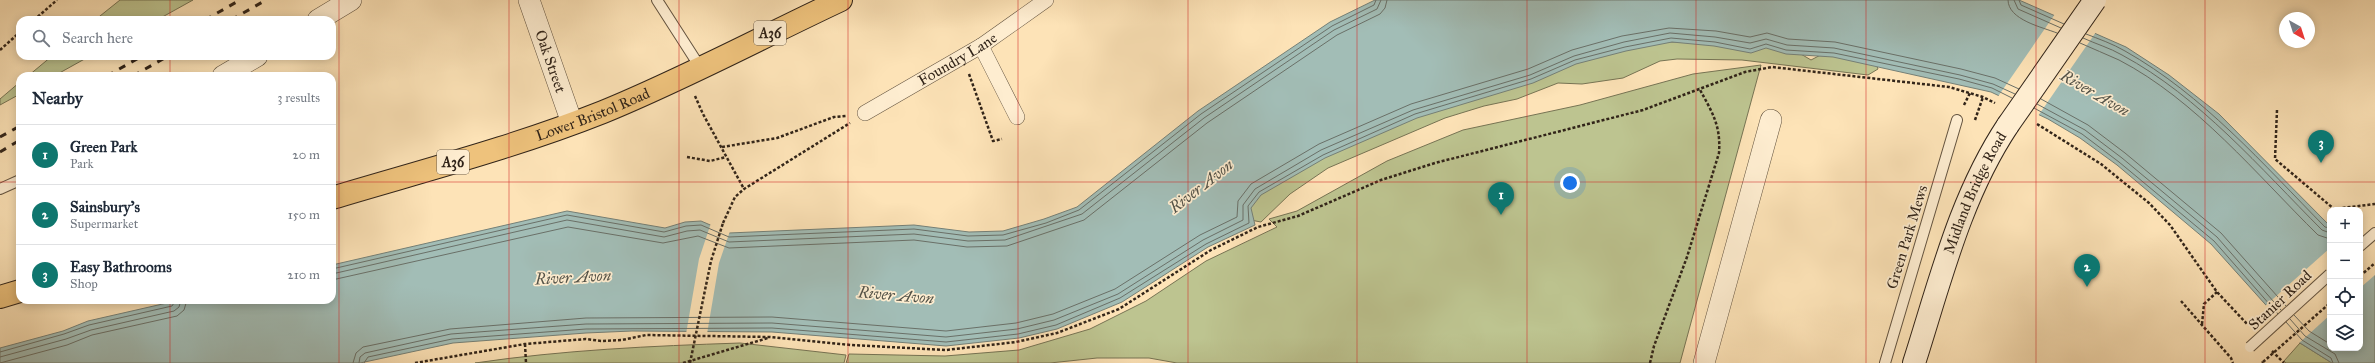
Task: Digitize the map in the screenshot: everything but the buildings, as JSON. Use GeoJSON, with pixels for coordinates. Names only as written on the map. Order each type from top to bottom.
{"type":"FeatureCollection","features":[{"type":"Feature","properties":{"kind":"highway","name":"Lower Bristol Road"},"geometry":{"type":"LineString","coordinates":[[336,197],[572,123],[694,71],[841,0]]}},
{"type":"Feature","properties":{"kind":"highway"},"geometry":{"type":"LineString","coordinates":[[0,297],[16,292]]}},
{"type":"Feature","properties":{"kind":"main road","name":"Midland Bridge Road"},"geometry":{"type":"LineString","coordinates":[[1914,363],[1961,214],[1996,144],[2095,0]]}},
{"type":"Feature","properties":{"kind":"street","name":"Oak Street"},"geometry":{"type":"LineString","coordinates":[[529,0],[572,123]]}},
{"type":"Feature","properties":{"kind":"street","name":"Foundry Lane"},"geometry":{"type":"LineString","coordinates":[[865,113],[981,46],[1046,0]]}},
{"type":"Feature","properties":{"kind":"street"},"geometry":{"type":"LineString","coordinates":[[323,16],[340,3]]}},
{"type":"Feature","properties":{"kind":"street"},"geometry":{"type":"LineString","coordinates":[[981,46],[1017,117]]}},
{"type":"Feature","properties":{"kind":"street"},"geometry":{"type":"LineString","coordinates":[[230,72],[250,60]]}},
{"type":"Feature","properties":{"kind":"street"},"geometry":{"type":"LineString","coordinates":[[1704,363],[1771,120]]}},
{"type":"Feature","properties":{"kind":"lane"},"geometry":{"type":"LineString","coordinates":[[657,0],[694,71]]}},
{"type":"Feature","properties":{"kind":"lane","name":"Green Park Mews"},"geometry":{"type":"LineString","coordinates":[[1885,363],[1957,120]]}},
{"type":"Feature","properties":{"kind":"lane"},"geometry":{"type":"LineString","coordinates":[[0,189],[16,182]]}},
{"type":"Feature","properties":{"kind":"lane"},"geometry":{"type":"LineString","coordinates":[[2363,243],[2375,233]]}},
{"type":"Feature","properties":{"kind":"lane","name":"Stanier Road"},"geometry":{"type":"LineString","coordinates":[[2250,347],[2327,277]]}},
{"type":"Feature","properties":{"kind":"path"},"geometry":{"type":"LineString","coordinates":[[39,16],[57,0]]}},
{"type":"Feature","properties":{"kind":"path"},"geometry":{"type":"LineString","coordinates":[[0,50],[16,36]]}},
{"type":"Feature","properties":{"kind":"path"},"geometry":{"type":"LineString","coordinates":[[963,57],[993,141],[1002,139]]}},
{"type":"Feature","properties":{"kind":"path"},"geometry":{"type":"LineString","coordinates":[[415,363],[525,344],[586,339],[601,341],[622,340],[646,335],[770,337],[851,345],[946,350],[1016,342],[1057,333],[1119,309],[1211,250],[1258,227],[1298,216],[1335,198],[1435,163],[1642,110],[1745,72],[1772,67],[1949,88],[1983,97],[1997,104]]}},
{"type":"Feature","properties":{"kind":"path"},"geometry":{"type":"LineString","coordinates":[[694,71],[703,114],[744,189]]}},
{"type":"Feature","properties":{"kind":"path"},"geometry":{"type":"LineString","coordinates":[[1650,363],[1654,346],[1687,257],[1719,153],[1720,136],[1716,121],[1699,88]]}},
{"type":"Feature","properties":{"kind":"path"},"geometry":{"type":"LineString","coordinates":[[1972,126],[1983,97]]}},
{"type":"Feature","properties":{"kind":"path"},"geometry":{"type":"LineString","coordinates":[[2277,110],[2275,159],[2334,209],[2375,204]]}},
{"type":"Feature","properties":{"kind":"path"},"geometry":{"type":"LineString","coordinates":[[722,147],[777,138],[842,115],[850,118],[848,124]]}},
{"type":"Feature","properties":{"kind":"path"},"geometry":{"type":"LineString","coordinates":[[2030,121],[2101,164],[2149,203],[2170,225],[2218,292],[2252,330]]}},
{"type":"Feature","properties":{"kind":"path"},"geometry":{"type":"LineString","coordinates":[[690,363],[710,261],[723,223],[735,197],[744,189],[835,132]]}},
{"type":"Feature","properties":{"kind":"path"},"geometry":{"type":"LineString","coordinates":[[686,157],[710,161],[726,157]]}},
{"type":"Feature","properties":{"kind":"path"},"geometry":{"type":"LineString","coordinates":[[2363,273],[2375,262]]}},
{"type":"Feature","properties":{"kind":"path"},"geometry":{"type":"LineString","coordinates":[[2202,324],[2204,304],[2218,292]]}},
{"type":"Feature","properties":{"kind":"path"},"geometry":{"type":"LineString","coordinates":[[2181,301],[2231,358],[2232,363]]}},
{"type":"Feature","properties":{"kind":"path"},"geometry":{"type":"LineString","coordinates":[[2263,362],[2327,306]]}},
{"type":"Feature","properties":{"kind":"path"},"geometry":{"type":"LineString","coordinates":[[683,363],[770,337]]}},
{"type":"Feature","properties":{"kind":"path"},"geometry":{"type":"LineString","coordinates":[[525,344],[526,363]]}},
{"type":"Feature","properties":{"kind":"path"},"geometry":{"type":"LineString","coordinates":[[2267,346],[2284,363]]}},
{"type":"Feature","properties":{"kind":"green space"},"geometry":{"type":"Polygon","coordinates":[[[120,0],[193,0],[164,16],[100,16],[120,0]]]}},
{"type":"Feature","properties":{"kind":"green space"},"geometry":{"type":"Polygon","coordinates":[[[1613,41],[1784,44],[1811,60],[1832,49],[1875,61],[1878,69],[1868,75],[1742,60],[1677,59],[1660,61],[1623,78],[1582,84],[1558,83],[1517,99],[1484,106],[1445,118],[1328,168],[1290,194],[1261,222],[1245,219],[1262,182],[1312,153],[1613,41]]]}},
{"type":"Feature","properties":{"kind":"green space"},"geometry":{"type":"Polygon","coordinates":[[[47,60],[83,60],[61,72],[33,72],[47,60]]]}},
{"type":"Feature","properties":{"kind":"green space"},"geometry":{"type":"Polygon","coordinates":[[[1761,65],[1680,363],[1177,363],[1149,358],[1097,358],[1050,363],[846,363],[849,354],[945,356],[1019,350],[1090,329],[1146,301],[1206,261],[1277,227],[1269,219],[1297,211],[1387,161],[1463,130],[1580,105],[1693,74],[1761,65]]]}},
{"type":"Feature","properties":{"kind":"green space"},"geometry":{"type":"Polygon","coordinates":[[[16,85],[16,96],[0,105],[0,99],[16,85]]]}},
{"type":"Feature","properties":{"kind":"green space"},"geometry":{"type":"Polygon","coordinates":[[[740,343],[846,355],[844,363],[475,363],[607,349],[740,343]]]}},
{"type":"Feature","properties":{"kind":"green space"},"geometry":{"type":"Polygon","coordinates":[[[2300,343],[2332,363],[2286,363],[2284,361],[2300,343]]]}},
{"type":"Feature","properties":{"kind":"water","name":"River Avon"},"geometry":{"type":"Polygon","coordinates":[[[1375,0],[2019,0],[2126,47],[2169,75],[2219,114],[2327,223],[2327,351],[2363,351],[2363,259],[2375,271],[2375,363],[2332,363],[2300,343],[2211,244],[2117,165],[2080,138],[2048,119],[1991,92],[1833,57],[1786,54],[1766,48],[1751,53],[1714,46],[1672,42],[1626,51],[1576,64],[1533,83],[1417,118],[1325,158],[1261,195],[1251,208],[1255,225],[1208,247],[1122,302],[1057,329],[1019,338],[946,346],[772,332],[632,331],[453,343],[360,363],[0,363],[0,348],[63,331],[88,321],[162,304],[336,304],[336,264],[567,211],[665,228],[685,222],[701,221],[729,233],[914,225],[969,232],[1003,231],[1044,219],[1077,207],[1198,111],[1330,22],[1375,0]]]}},
{"type":"Feature","properties":{"kind":"pier"},"geometry":{"type":"Polygon","coordinates":[[[2055,14],[2096,32],[2038,116],[1997,98],[2055,14]]]}},
{"type":"Feature","properties":{"kind":"pier"},"geometry":{"type":"Polygon","coordinates":[[[711,223],[730,231],[719,263],[707,334],[686,334],[699,259],[711,223]]]}},
{"type":"Feature","properties":{"kind":"pier"},"geometry":{"type":"Polygon","coordinates":[[[2327,251],[2327,318],[2298,344],[2264,307],[2327,251]]]}},
{"type":"Feature","properties":{"kind":"pier"},"geometry":{"type":"Polygon","coordinates":[[[2363,257],[2375,268],[2375,275],[2363,285],[2363,257]]]}},
{"type":"Feature","properties":{"kind":"railway"},"geometry":{"type":"LineString","coordinates":[[212,16],[240,0]]}},
{"type":"Feature","properties":{"kind":"railway"},"geometry":{"type":"LineString","coordinates":[[238,16],[266,0]]}},
{"type":"Feature","properties":{"kind":"railway"},"geometry":{"type":"LineString","coordinates":[[114,72],[135,60]]}},
{"type":"Feature","properties":{"kind":"railway"},"geometry":{"type":"LineString","coordinates":[[140,72],[161,60]]}},
{"type":"Feature","properties":{"kind":"railway"},"geometry":{"type":"LineString","coordinates":[[0,137],[16,128]]}},
{"type":"Feature","properties":{"kind":"railway"},"geometry":{"type":"LineString","coordinates":[[0,152],[16,142]]}},
{"type":"Feature","properties":{"kind":"place","name":"Easy Bathrooms"},"geometry":{"type":"Point","coordinates":[2321,163]}},
{"type":"Feature","properties":{"kind":"place","name":"Green Park"},"geometry":{"type":"Point","coordinates":[1501,215]}},
{"type":"Feature","properties":{"kind":"place","name":"Sainsbury's"},"geometry":{"type":"Point","coordinates":[2087,287]}}]}
